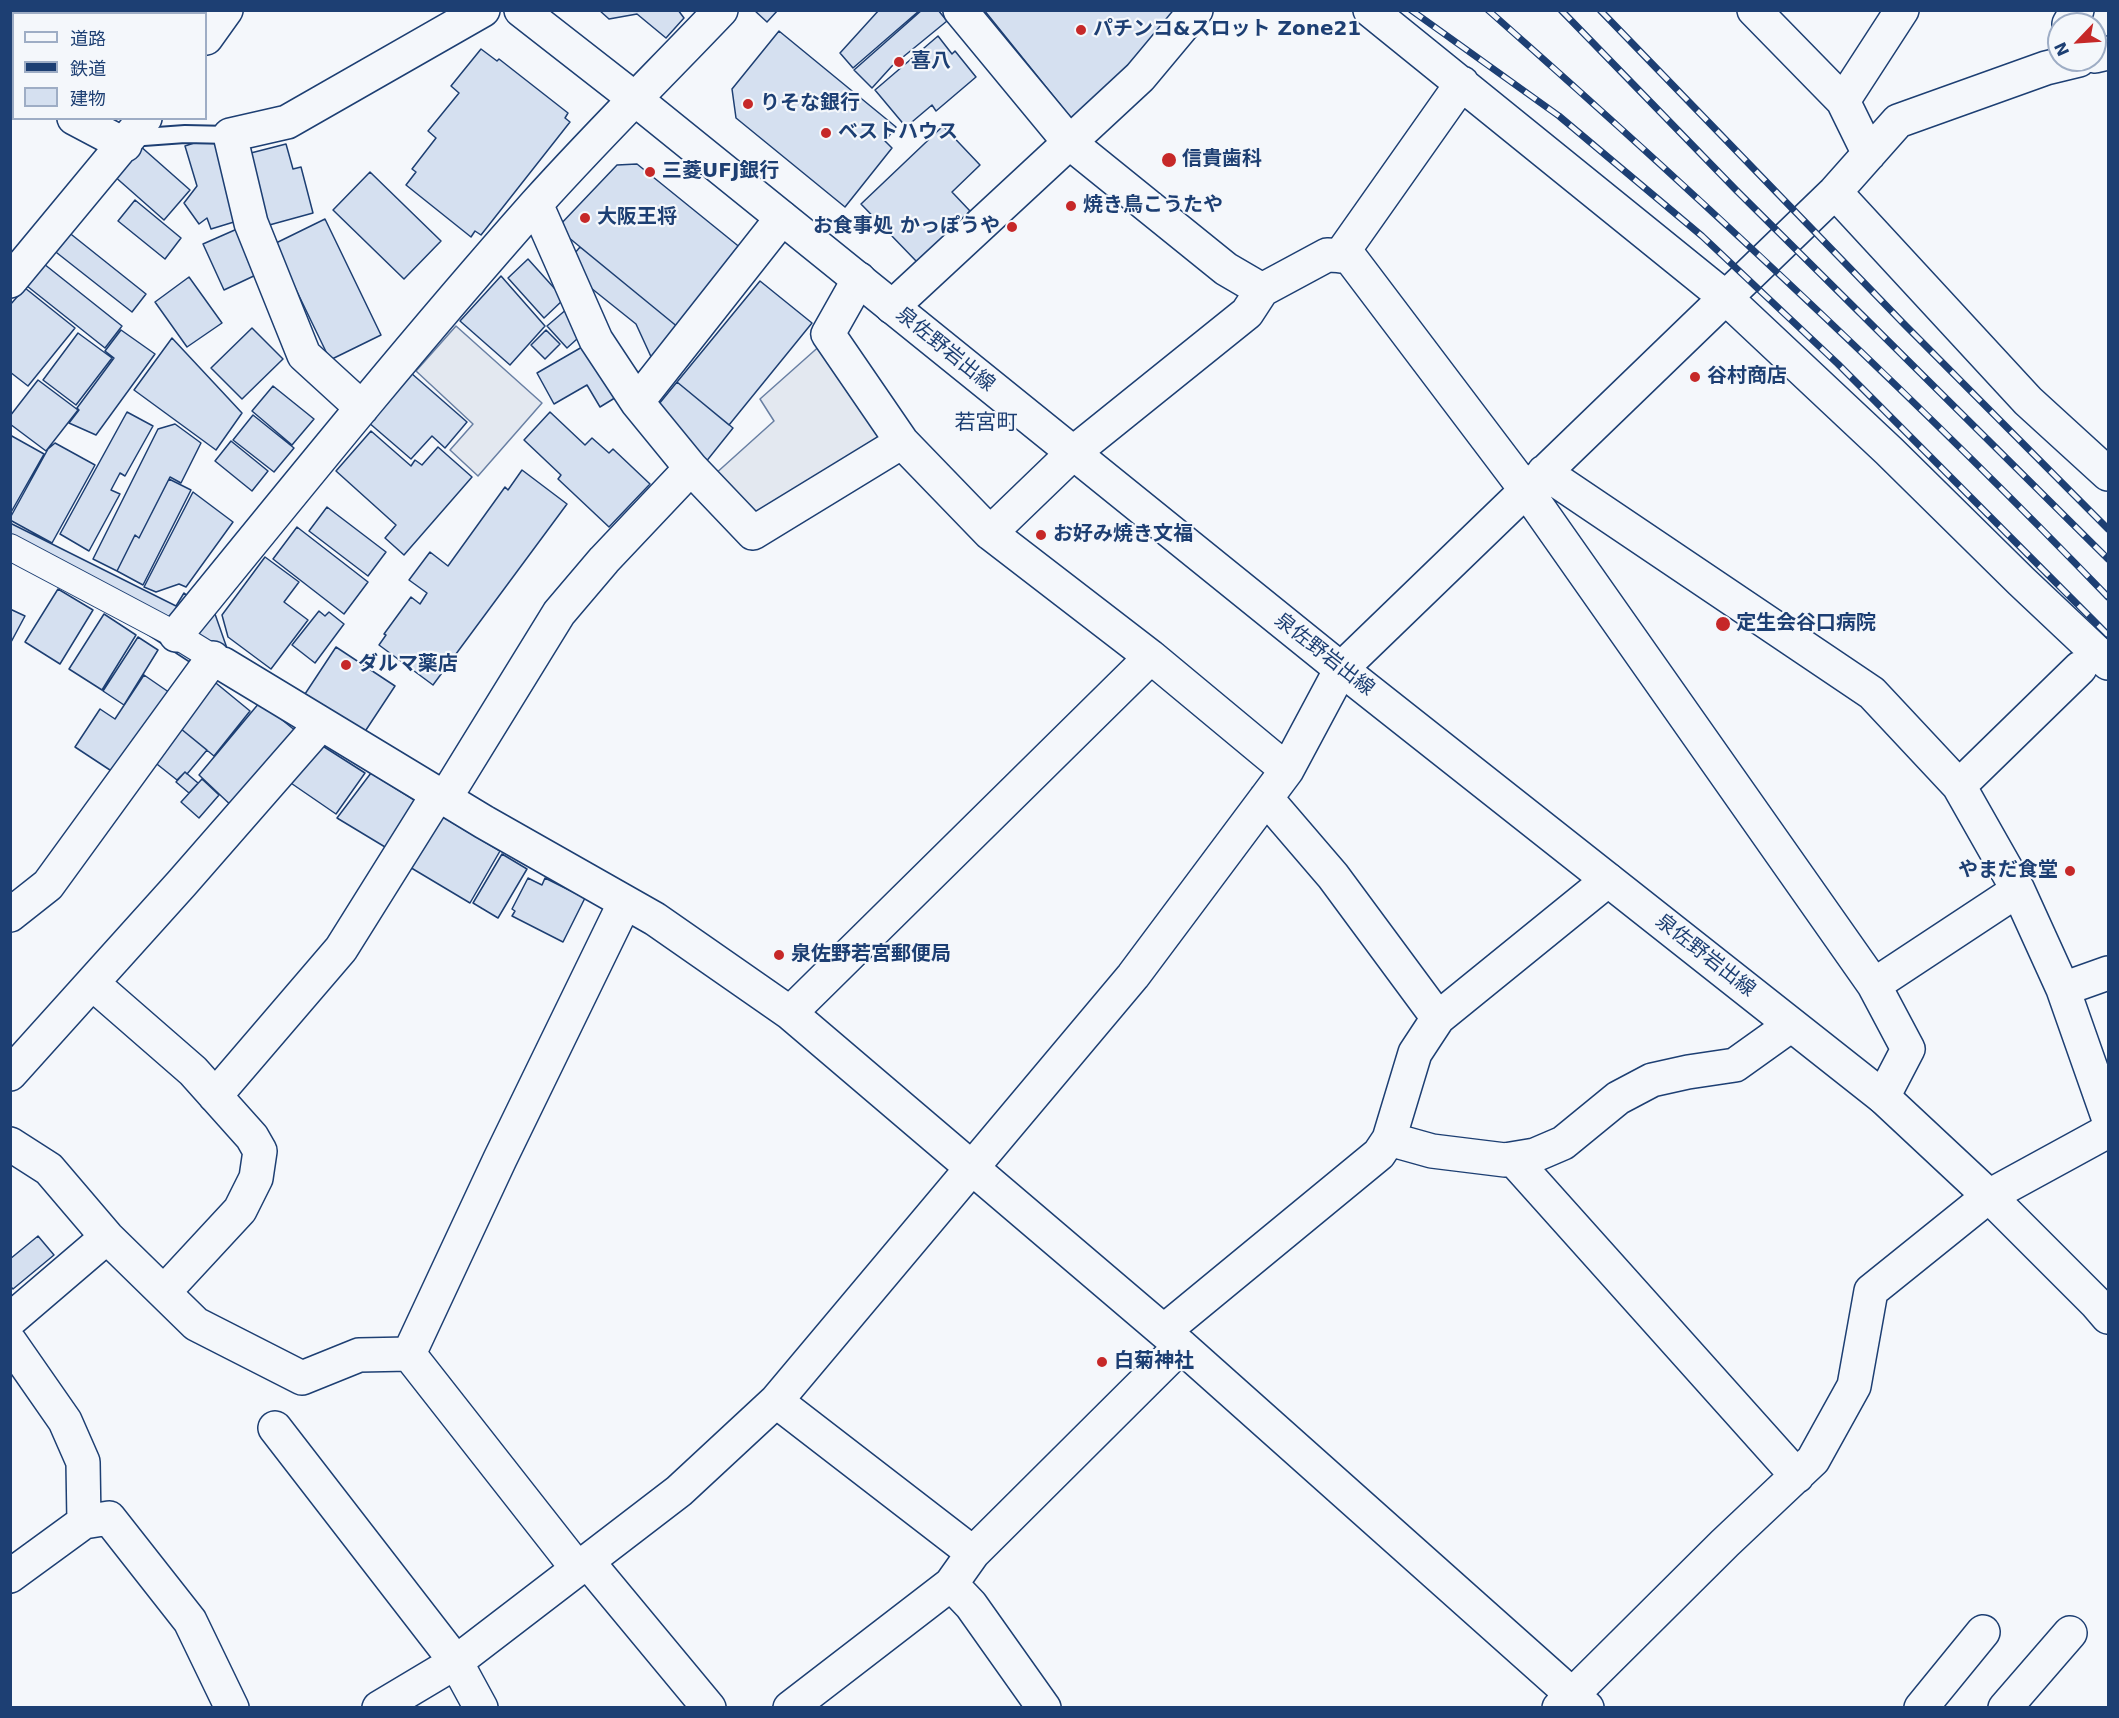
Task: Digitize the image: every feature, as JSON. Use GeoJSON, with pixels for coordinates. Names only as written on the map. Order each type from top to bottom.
{"type":"FeatureCollection","features":[{"type":"Feature","properties":{"kind":"street"},"geometry":{"type":"LineString","coordinates":[[207,37],[226,10]]}},
{"type":"Feature","properties":{"kind":"street"},"geometry":{"type":"LineString","coordinates":[[362,408],[304,356],[251,223],[230,135],[287,122],[483,10]]}},
{"type":"Feature","properties":{"kind":"street","name":"泉佐野岩出線"},"geometry":{"type":"LineString","coordinates":[[522,10],[1341,669],[1883,1097],[2104,1306]]}},
{"type":"Feature","properties":{"kind":"street"},"geometry":{"type":"LineString","coordinates":[[176,635],[362,408],[537,204],[721,10]]}},
{"type":"Feature","properties":{"kind":"street"},"geometry":{"type":"LineString","coordinates":[[960,10],[1070,143],[1226,269],[1262,290]]}},
{"type":"Feature","properties":{"kind":"street"},"geometry":{"type":"LineString","coordinates":[[892,307],[1140,77],[1196,10]]}},
{"type":"Feature","properties":{"kind":"street"},"geometry":{"type":"LineString","coordinates":[[1370,10],[1726,298],[1889,451],[2021,581],[2094,666],[1959,786]]}},
{"type":"Feature","properties":{"kind":"street"},"geometry":{"type":"LineString","coordinates":[[1754,10],[1843,101],[1869,154]]}},
{"type":"Feature","properties":{"kind":"street"},"geometry":{"type":"LineString","coordinates":[[1843,101],[1902,10]]}},
{"type":"Feature","properties":{"kind":"street"},"geometry":{"type":"LineString","coordinates":[[379,1707],[456,1662],[679,1491],[776,1401],[1133,976],[1287,770],[1341,669],[1835,192],[1898,121],[2047,59]]}},
{"type":"Feature","properties":{"kind":"street"},"geometry":{"type":"LineString","coordinates":[[1340,256],[1461,83]]}},
{"type":"Feature","properties":{"kind":"street"},"geometry":{"type":"LineString","coordinates":[[10,281],[133,134],[81,120]]}},
{"type":"Feature","properties":{"kind":"street"},"geometry":{"type":"LineString","coordinates":[[1835,192],[2028,400],[2109,474]]}},
{"type":"Feature","properties":{"kind":"street"},"geometry":{"type":"LineString","coordinates":[[537,204],[596,340],[637,402],[691,468],[753,533],[902,442]]}},
{"type":"Feature","properties":{"kind":"street"},"geometry":{"type":"LineString","coordinates":[[637,402],[782,218]]}},
{"type":"Feature","properties":{"kind":"street"},"geometry":{"type":"LineString","coordinates":[[990,533],[1073,453],[1248,313],[1262,290],[1327,255],[1348,256],[1535,481],[1874,985],[1908,1049],[1883,1097]]}},
{"type":"Feature","properties":{"kind":"street"},"geometry":{"type":"LineString","coordinates":[[859,279],[828,334],[902,442],[990,533],[1151,657],[1287,770]]}},
{"type":"Feature","properties":{"kind":"street"},"geometry":{"type":"LineString","coordinates":[[215,1096],[341,949],[559,613],[604,560],[691,468]]}},
{"type":"Feature","properties":{"kind":"street"},"geometry":{"type":"LineString","coordinates":[[1535,481],[1872,693],[1959,786],[2018,890],[2063,989],[2109,1117]]}},
{"type":"Feature","properties":{"kind":"street"},"geometry":{"type":"LineString","coordinates":[[10,547],[176,635],[441,796],[655,919],[790,1013],[1172,1339],[1573,1703],[1725,1543],[1813,1460],[1854,1386],[1871,1291],[1989,1196],[2109,1131]]}},
{"type":"Feature","properties":{"kind":"street"},"geometry":{"type":"LineString","coordinates":[[790,1013],[1151,657]]}},
{"type":"Feature","properties":{"kind":"street"},"geometry":{"type":"LineString","coordinates":[[10,915],[48,885],[218,661]]}},
{"type":"Feature","properties":{"kind":"street"},"geometry":{"type":"LineString","coordinates":[[10,1074],[321,724]]}},
{"type":"Feature","properties":{"kind":"street"},"geometry":{"type":"LineString","coordinates":[[1266,798],[1333,876],[1438,1018]]}},
{"type":"Feature","properties":{"kind":"street"},"geometry":{"type":"LineString","coordinates":[[790,1707],[951,1584],[973,1553],[1172,1339],[1379,1154],[1389,1139],[1415,1053],[1438,1018],[1608,880]]}},
{"type":"Feature","properties":{"kind":"street"},"geometry":{"type":"LineString","coordinates":[[1874,985],[2018,890]]}},
{"type":"Feature","properties":{"kind":"street"},"geometry":{"type":"LineString","coordinates":[[409,1354],[625,902]]}},
{"type":"Feature","properties":{"kind":"street"},"geometry":{"type":"LineString","coordinates":[[2063,989],[2109,973]]}},
{"type":"Feature","properties":{"kind":"street"},"geometry":{"type":"LineString","coordinates":[[92,983],[193,1071],[252,1137],[260,1151],[256,1178],[240,1210],[164,1292]]}},
{"type":"Feature","properties":{"kind":"street"},"geometry":{"type":"LineString","coordinates":[[1389,1139],[1432,1151],[1506,1160],[1535,1155],[1563,1143],[1618,1098],[1652,1080],[1735,1065],[1791,1025]]}},
{"type":"Feature","properties":{"kind":"street"},"geometry":{"type":"LineString","coordinates":[[10,1144],[49,1169],[107,1237],[196,1324],[302,1378],[359,1355],[409,1354]]}},
{"type":"Feature","properties":{"kind":"street"},"geometry":{"type":"LineString","coordinates":[[1513,1159],[1797,1476]]}},
{"type":"Feature","properties":{"kind":"street"},"geometry":{"type":"LineString","coordinates":[[10,1320],[107,1237]]}},
{"type":"Feature","properties":{"kind":"street"},"geometry":{"type":"LineString","coordinates":[[10,1342],[65,1421],[83,1462],[84,1522]]}},
{"type":"Feature","properties":{"kind":"street"},"geometry":{"type":"LineString","coordinates":[[409,1354],[582,1564],[709,1707]]}},
{"type":"Feature","properties":{"kind":"street"},"geometry":{"type":"LineString","coordinates":[[776,1401],[973,1553]]}},
{"type":"Feature","properties":{"kind":"street"},"geometry":{"type":"LineString","coordinates":[[275,1428],[456,1662],[481,1707]]}},
{"type":"Feature","properties":{"kind":"street"},"geometry":{"type":"LineString","coordinates":[[10,1576],[84,1522],[109,1518],[190,1621],[232,1707]]}},
{"type":"Feature","properties":{"kind":"street"},"geometry":{"type":"LineString","coordinates":[[951,1584],[971,1605],[1044,1707]]}},
{"type":"Feature","properties":{"kind":"street"},"geometry":{"type":"LineString","coordinates":[[1921,1707],[1983,1632]]}},
{"type":"Feature","properties":{"kind":"street"},"geometry":{"type":"LineString","coordinates":[[2005,1707],[2070,1633]]}},
{"type":"Feature","properties":{"kind":"lane"},"geometry":{"type":"LineString","coordinates":[[133,134],[230,135]]}},
{"type":"Feature","properties":{"kind":"shaded area"},"geometry":{"type":"Polygon","coordinates":[[[456,326],[542,403],[478,476],[450,450],[473,424],[416,371],[456,326]]]}},
{"type":"Feature","properties":{"kind":"shaded area"},"geometry":{"type":"Polygon","coordinates":[[[823,343],[883,437],[756,521],[714,475],[774,421],[760,399],[823,343]]]}},
{"type":"Feature","properties":{"kind":"building"},"geometry":{"type":"Polygon","coordinates":[[[599,10],[678,10],[684,18],[666,38],[637,14],[609,19],[599,10]]]}},
{"type":"Feature","properties":{"kind":"building"},"geometry":{"type":"Polygon","coordinates":[[[754,10],[778,10],[767,22],[754,10]]]}},
{"type":"Feature","properties":{"kind":"building"},"geometry":{"type":"Polygon","coordinates":[[[879,10],[920,10],[853,68],[840,53],[879,10]]]}},
{"type":"Feature","properties":{"kind":"building"},"geometry":{"type":"Polygon","coordinates":[[[922,10],[938,10],[947,21],[892,66],[872,88],[854,70],[922,10]]]}},
{"type":"Feature","properties":{"kind":"building"},"geometry":{"type":"Polygon","coordinates":[[[984,10],[1178,10],[1080,118],[1071,118],[984,10]]]}},
{"type":"Feature","properties":{"kind":"building"},"geometry":{"type":"Polygon","coordinates":[[[779,31],[896,127],[885,141],[892,148],[845,207],[736,118],[732,89],[779,31]]]}},
{"type":"Feature","properties":{"kind":"building"},"geometry":{"type":"Polygon","coordinates":[[[938,36],[952,54],[955,51],[976,77],[936,111],[932,105],[906,127],[875,90],[938,36]]]}},
{"type":"Feature","properties":{"kind":"building"},"geometry":{"type":"Polygon","coordinates":[[[481,49],[497,61],[499,59],[568,113],[565,118],[570,122],[481,235],[475,231],[471,237],[406,185],[416,172],[412,169],[436,138],[428,131],[459,93],[451,86],[481,49]]]}},
{"type":"Feature","properties":{"kind":"building"},"geometry":{"type":"Polygon","coordinates":[[[943,126],[980,165],[952,192],[970,211],[917,262],[861,204],[943,126]]]}},
{"type":"Feature","properties":{"kind":"building"},"geometry":{"type":"Polygon","coordinates":[[[206,139],[222,139],[247,218],[211,229],[207,218],[199,224],[184,203],[197,186],[185,146],[206,139]]]}},
{"type":"Feature","properties":{"kind":"building"},"geometry":{"type":"Polygon","coordinates":[[[286,144],[293,169],[301,167],[313,213],[262,227],[243,155],[286,144]]]}},
{"type":"Feature","properties":{"kind":"building"},"geometry":{"type":"Polygon","coordinates":[[[139,145],[190,190],[164,220],[113,175],[139,145]]]}},
{"type":"Feature","properties":{"kind":"building"},"geometry":{"type":"Polygon","coordinates":[[[637,164],[742,249],[679,328],[557,228],[617,165],[637,164]]]}},
{"type":"Feature","properties":{"kind":"building"},"geometry":{"type":"Polygon","coordinates":[[[370,172],[441,241],[404,279],[333,210],[370,172]]]}},
{"type":"Feature","properties":{"kind":"building"},"geometry":{"type":"Polygon","coordinates":[[[135,200],[181,238],[165,259],[118,221],[135,200]]]}},
{"type":"Feature","properties":{"kind":"building"},"geometry":{"type":"Polygon","coordinates":[[[325,219],[381,335],[330,360],[274,244],[325,219]]]}},
{"type":"Feature","properties":{"kind":"building"},"geometry":{"type":"Polygon","coordinates":[[[237,229],[258,274],[224,290],[203,244],[237,229]]]}},
{"type":"Feature","properties":{"kind":"building"},"geometry":{"type":"Polygon","coordinates":[[[67,231],[146,294],[132,312],[52,249],[67,231]]]}},
{"type":"Feature","properties":{"kind":"building"},"geometry":{"type":"Polygon","coordinates":[[[580,247],[679,328],[653,361],[636,324],[576,276],[569,260],[580,247]]]}},
{"type":"Feature","properties":{"kind":"building"},"geometry":{"type":"Polygon","coordinates":[[[528,259],[564,299],[544,318],[508,278],[528,259]]]}},
{"type":"Feature","properties":{"kind":"building"},"geometry":{"type":"Polygon","coordinates":[[[39,260],[122,326],[105,348],[22,282],[39,260]]]}},
{"type":"Feature","properties":{"kind":"building"},"geometry":{"type":"Polygon","coordinates":[[[501,276],[545,326],[510,365],[460,321],[501,276]]]}},
{"type":"Feature","properties":{"kind":"building"},"geometry":{"type":"Polygon","coordinates":[[[189,277],[222,323],[187,347],[155,302],[189,277]]]}},
{"type":"Feature","properties":{"kind":"building"},"geometry":{"type":"Polygon","coordinates":[[[760,281],[812,323],[729,425],[677,382],[760,281]]]}},
{"type":"Feature","properties":{"kind":"building"},"geometry":{"type":"Polygon","coordinates":[[[25,288],[75,328],[28,386],[10,372],[10,305],[25,288]]]}},
{"type":"Feature","properties":{"kind":"building"},"geometry":{"type":"Polygon","coordinates":[[[568,308],[587,330],[567,348],[547,326],[568,308]]]}},
{"type":"Feature","properties":{"kind":"building"},"geometry":{"type":"Polygon","coordinates":[[[252,328],[283,359],[242,399],[211,368],[252,328]]]}},
{"type":"Feature","properties":{"kind":"building"},"geometry":{"type":"Polygon","coordinates":[[[121,330],[155,354],[96,435],[69,423],[79,410],[77,408],[114,358],[105,351],[121,330]]]}},
{"type":"Feature","properties":{"kind":"building"},"geometry":{"type":"Polygon","coordinates":[[[546,330],[560,344],[545,359],[531,345],[546,330]]]}},
{"type":"Feature","properties":{"kind":"building"},"geometry":{"type":"Polygon","coordinates":[[[78,333],[112,358],[76,405],[43,380],[78,333]]]}},
{"type":"Feature","properties":{"kind":"building"},"geometry":{"type":"Polygon","coordinates":[[[172,338],[242,413],[216,450],[134,390],[172,338]]]}},
{"type":"Feature","properties":{"kind":"building"},"geometry":{"type":"Polygon","coordinates":[[[589,343],[618,396],[600,407],[587,385],[554,404],[537,373],[589,343]]]}},
{"type":"Feature","properties":{"kind":"building"},"geometry":{"type":"Polygon","coordinates":[[[411,373],[467,422],[445,448],[432,436],[411,459],[368,422],[411,373]]]}},
{"type":"Feature","properties":{"kind":"building"},"geometry":{"type":"Polygon","coordinates":[[[38,380],[78,410],[46,451],[10,424],[10,416],[38,380]]]}},
{"type":"Feature","properties":{"kind":"building"},"geometry":{"type":"Polygon","coordinates":[[[677,382],[733,428],[705,463],[654,410],[677,382]]]}},
{"type":"Feature","properties":{"kind":"building"},"geometry":{"type":"Polygon","coordinates":[[[273,386],[314,419],[292,445],[252,411],[273,386]]]}},
{"type":"Feature","properties":{"kind":"building"},"geometry":{"type":"Polygon","coordinates":[[[127,412],[153,426],[125,476],[120,473],[111,490],[120,494],[89,551],[60,534],[127,412]]]}},
{"type":"Feature","properties":{"kind":"building"},"geometry":{"type":"Polygon","coordinates":[[[550,412],[585,445],[592,438],[609,453],[613,449],[650,484],[609,527],[558,479],[561,475],[524,440],[550,412]]]}},
{"type":"Feature","properties":{"kind":"building"},"geometry":{"type":"Polygon","coordinates":[[[253,415],[294,448],[274,472],[233,440],[253,415]]]}},
{"type":"Feature","properties":{"kind":"building"},"geometry":{"type":"Polygon","coordinates":[[[175,424],[201,443],[181,483],[170,477],[139,538],[135,535],[117,571],[93,559],[158,429],[175,424]]]}},
{"type":"Feature","properties":{"kind":"building"},"geometry":{"type":"Polygon","coordinates":[[[371,431],[411,466],[415,460],[422,465],[438,447],[472,477],[404,555],[385,538],[396,525],[336,471],[371,431]]]}},
{"type":"Feature","properties":{"kind":"building"},"geometry":{"type":"Polygon","coordinates":[[[10,435],[44,454],[10,514],[10,435]]]}},
{"type":"Feature","properties":{"kind":"building"},"geometry":{"type":"Polygon","coordinates":[[[231,441],[268,471],[252,491],[215,461],[231,441]]]}},
{"type":"Feature","properties":{"kind":"building"},"geometry":{"type":"Polygon","coordinates":[[[55,443],[95,465],[52,543],[10,518],[48,449],[55,443]]]}},
{"type":"Feature","properties":{"kind":"building"},"geometry":{"type":"Polygon","coordinates":[[[522,470],[567,504],[433,685],[379,645],[386,635],[384,634],[411,597],[420,604],[427,593],[409,580],[430,552],[448,566],[505,487],[508,490],[522,470]]]}},
{"type":"Feature","properties":{"kind":"building"},"geometry":{"type":"Polygon","coordinates":[[[169,479],[191,490],[143,585],[117,571],[135,535],[139,538],[169,479]]]}},
{"type":"Feature","properties":{"kind":"building"},"geometry":{"type":"Polygon","coordinates":[[[193,492],[233,522],[186,587],[179,584],[156,592],[144,587],[193,492]]]}},
{"type":"Feature","properties":{"kind":"building"},"geometry":{"type":"Polygon","coordinates":[[[327,507],[386,552],[368,576],[309,531],[327,507]]]}},
{"type":"Feature","properties":{"kind":"building"},"geometry":{"type":"Polygon","coordinates":[[[10,523],[176,606],[184,593],[215,614],[229,654],[214,678],[109,609],[10,559],[10,523]]]}},
{"type":"Feature","properties":{"kind":"building"},"geometry":{"type":"Polygon","coordinates":[[[297,527],[368,582],[344,614],[273,559],[297,527]]]}},
{"type":"Feature","properties":{"kind":"building"},"geometry":{"type":"Polygon","coordinates":[[[265,557],[299,582],[284,602],[308,620],[271,669],[228,637],[222,615],[265,557]]]}},
{"type":"Feature","properties":{"kind":"building"},"geometry":{"type":"Polygon","coordinates":[[[58,589],[93,610],[60,664],[25,642],[58,589]]]}},
{"type":"Feature","properties":{"kind":"building"},"geometry":{"type":"Polygon","coordinates":[[[10,609],[25,616],[10,644],[10,609]]]}},
{"type":"Feature","properties":{"kind":"building"},"geometry":{"type":"Polygon","coordinates":[[[319,611],[325,616],[329,612],[344,624],[315,663],[292,645],[319,611]]]}},
{"type":"Feature","properties":{"kind":"building"},"geometry":{"type":"Polygon","coordinates":[[[104,614],[136,635],[102,690],[69,669],[104,614]]]}},
{"type":"Feature","properties":{"kind":"building"},"geometry":{"type":"Polygon","coordinates":[[[138,637],[158,650],[124,705],[103,691],[138,637]]]}},
{"type":"Feature","properties":{"kind":"building"},"geometry":{"type":"Polygon","coordinates":[[[336,647],[395,686],[364,733],[305,694],[336,647]]]}},
{"type":"Feature","properties":{"kind":"building"},"geometry":{"type":"Polygon","coordinates":[[[144,675],[173,695],[116,774],[75,747],[100,709],[115,719],[144,675]]]}},
{"type":"Feature","properties":{"kind":"building"},"geometry":{"type":"Polygon","coordinates":[[[211,679],[250,711],[214,756],[175,724],[211,679]]]}},
{"type":"Feature","properties":{"kind":"building"},"geometry":{"type":"Polygon","coordinates":[[[260,702],[302,736],[236,810],[199,775],[260,702]]]}},
{"type":"Feature","properties":{"kind":"building"},"geometry":{"type":"Polygon","coordinates":[[[175,724],[207,750],[187,774],[185,772],[177,780],[148,757],[175,724]]]}},
{"type":"Feature","properties":{"kind":"building"},"geometry":{"type":"Polygon","coordinates":[[[318,743],[365,773],[336,814],[285,779],[318,743]]]}},
{"type":"Feature","properties":{"kind":"building"},"geometry":{"type":"Polygon","coordinates":[[[185,772],[198,783],[189,793],[176,782],[185,772]]]}},
{"type":"Feature","properties":{"kind":"building"},"geometry":{"type":"Polygon","coordinates":[[[371,773],[424,806],[395,853],[337,818],[371,773]]]}},
{"type":"Feature","properties":{"kind":"building"},"geometry":{"type":"Polygon","coordinates":[[[202,779],[219,795],[199,818],[181,802],[202,779]]]}},
{"type":"Feature","properties":{"kind":"building"},"geometry":{"type":"Polygon","coordinates":[[[438,814],[500,851],[470,903],[408,866],[438,814]]]}},
{"type":"Feature","properties":{"kind":"building"},"geometry":{"type":"Polygon","coordinates":[[[502,854],[527,869],[498,918],[473,903],[502,854]]]}},
{"type":"Feature","properties":{"kind":"building"},"geometry":{"type":"Polygon","coordinates":[[[528,878],[542,885],[545,878],[585,898],[563,942],[512,916],[515,911],[512,909],[528,878]]]}},
{"type":"Feature","properties":{"kind":"building"},"geometry":{"type":"Polygon","coordinates":[[[38,1236],[54,1255],[13,1289],[10,1286],[10,1259],[38,1236]]]}},
{"type":"Feature","properties":{"kind":"railway"},"geometry":{"type":"LineString","coordinates":[[1411,10],[1559,116],[1702,236],[1838,364],[2108,635]]}},
{"type":"Feature","properties":{"kind":"railway"},"geometry":{"type":"LineString","coordinates":[[1488,10],[1647,152],[1804,298],[1958,446],[2108,597]]}},
{"type":"Feature","properties":{"kind":"railway"},"geometry":{"type":"LineString","coordinates":[[1561,10],[1736,190],[2108,559]]}},
{"type":"Feature","properties":{"kind":"railway"},"geometry":{"type":"LineString","coordinates":[[1600,10],[1903,323],[2108,529]]}},
{"type":"Feature","properties":{"kind":"place","name":"パチンコ&スロット Zone21"},"geometry":{"type":"Point","coordinates":[1081,30]}},
{"type":"Feature","properties":{"kind":"place","name":"喜八"},"geometry":{"type":"Point","coordinates":[899,62]}},
{"type":"Feature","properties":{"kind":"place","name":"りそな銀行"},"geometry":{"type":"Point","coordinates":[748,104]}},
{"type":"Feature","properties":{"kind":"place","name":"ベストハウス"},"geometry":{"type":"Point","coordinates":[826,133]}},
{"type":"Feature","properties":{"kind":"place","name":"信貴歯科"},"geometry":{"type":"Point","coordinates":[1169,160]}},
{"type":"Feature","properties":{"kind":"place","name":"三菱UFJ銀行"},"geometry":{"type":"Point","coordinates":[650,172]}},
{"type":"Feature","properties":{"kind":"place","name":"焼き鳥こうたや"},"geometry":{"type":"Point","coordinates":[1071,206]}},
{"type":"Feature","properties":{"kind":"place","name":"大阪王将"},"geometry":{"type":"Point","coordinates":[585,218]}},
{"type":"Feature","properties":{"kind":"place","name":"お食事処 かっぽうや"},"geometry":{"type":"Point","coordinates":[1012,227]}},
{"type":"Feature","properties":{"kind":"place","name":"谷村商店"},"geometry":{"type":"Point","coordinates":[1695,377]}},
{"type":"Feature","properties":{"kind":"place","name":"お好み焼き文福"},"geometry":{"type":"Point","coordinates":[1041,535]}},
{"type":"Feature","properties":{"kind":"place","name":"定生会谷口病院"},"geometry":{"type":"Point","coordinates":[1723,624]}},
{"type":"Feature","properties":{"kind":"place","name":"ダルマ薬店"},"geometry":{"type":"Point","coordinates":[346,665]}},
{"type":"Feature","properties":{"kind":"place","name":"やまだ食堂"},"geometry":{"type":"Point","coordinates":[2070,871]}},
{"type":"Feature","properties":{"kind":"place","name":"泉佐野若宮郵便局"},"geometry":{"type":"Point","coordinates":[779,955]}},
{"type":"Feature","properties":{"kind":"place","name":"白菊神社"},"geometry":{"type":"Point","coordinates":[1102,1362]}},
{"type":"Feature","properties":{"kind":"district","name":"若宮町"},"geometry":{"type":"Point","coordinates":[986,424]}}]}
